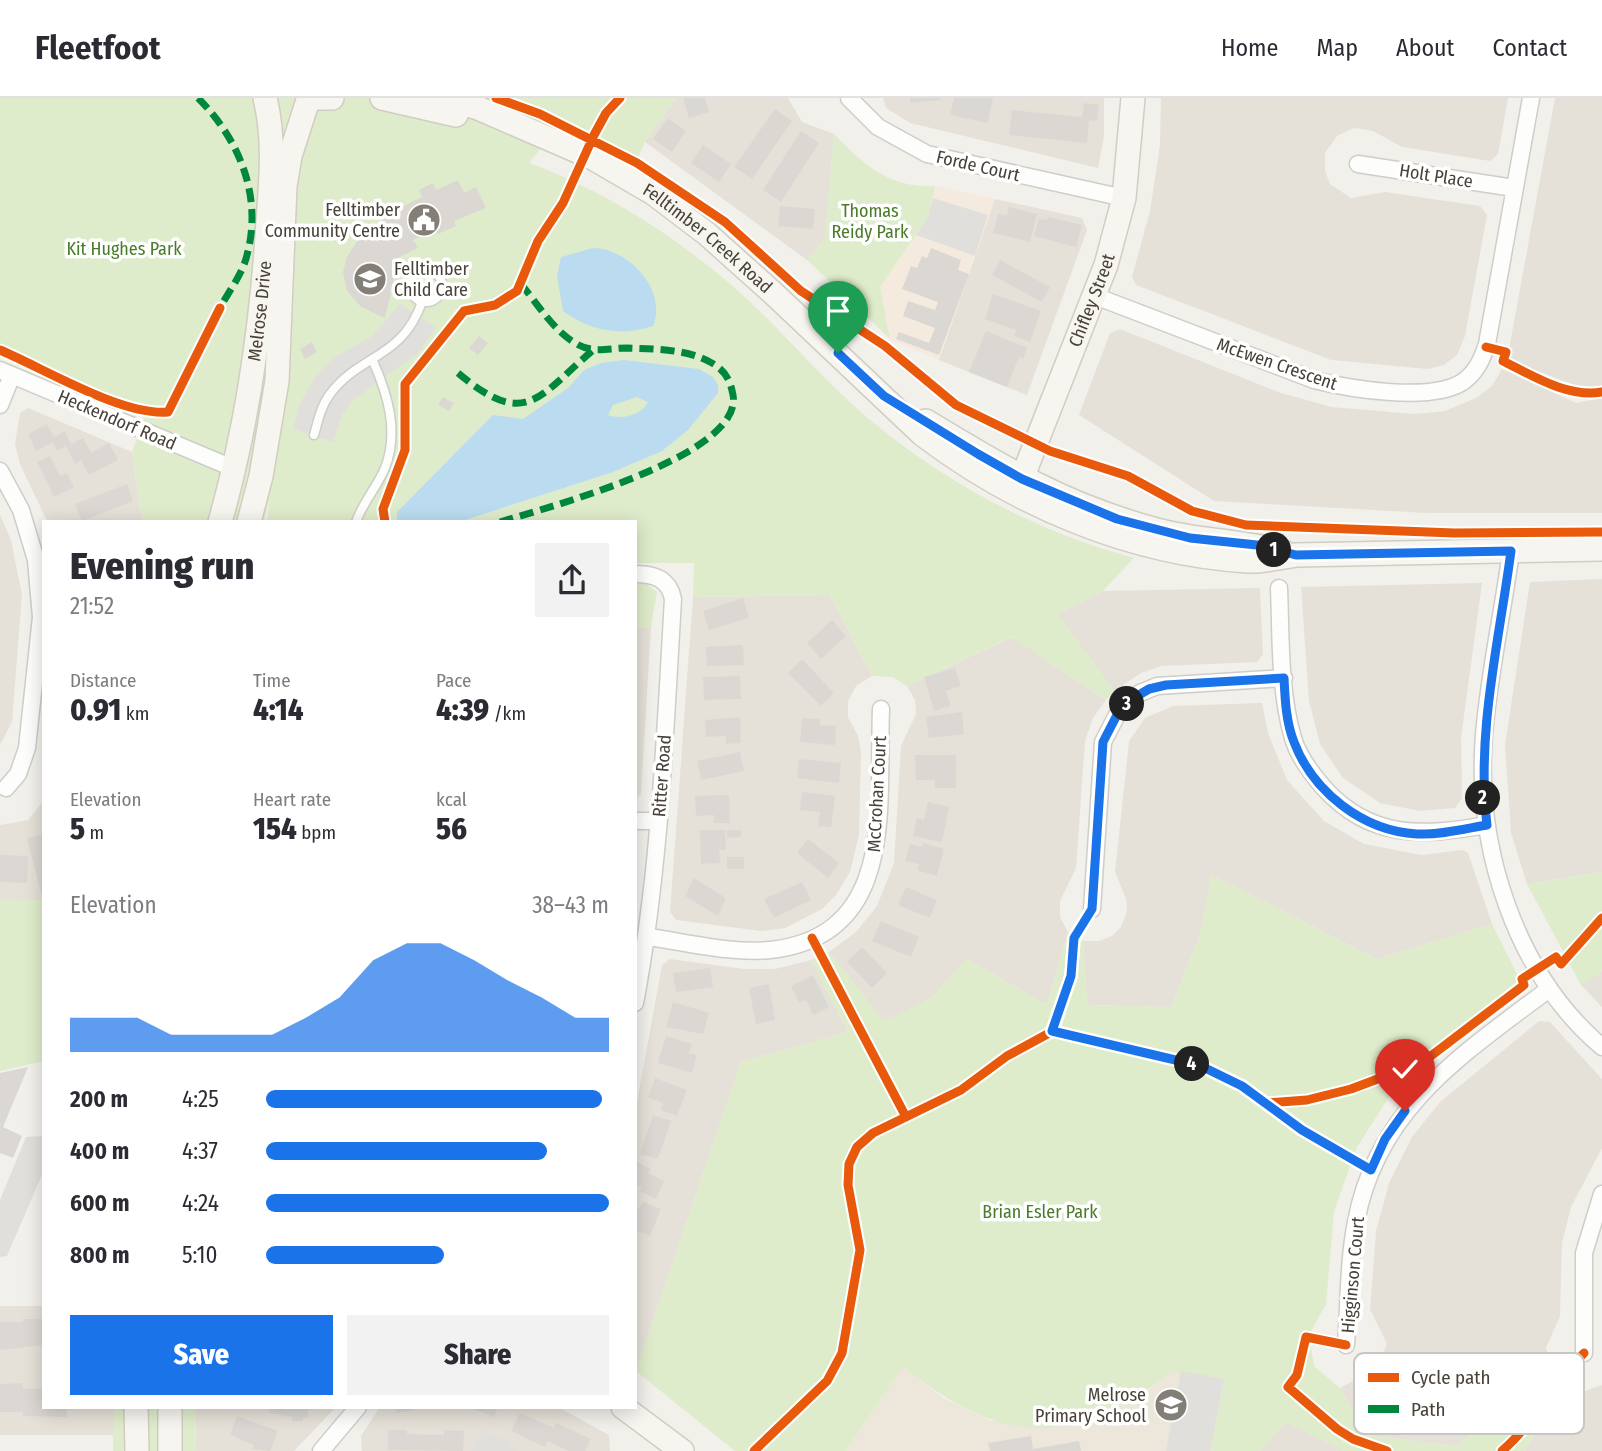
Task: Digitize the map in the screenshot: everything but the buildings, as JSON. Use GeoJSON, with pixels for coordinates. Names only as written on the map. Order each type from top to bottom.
{"type":"FeatureCollection","features":[{"type":"Feature","properties":{"kind":"main road","name":"Melrose Drive"},"geometry":{"type":"LineString","coordinates":[[221,520],[235,469],[252,379],[266,262],[272,146],[265,98]]}},
{"type":"Feature","properties":{"kind":"main road"},"geometry":{"type":"LineString","coordinates":[[274,98],[288,103],[332,98]]}},
{"type":"Feature","properties":{"kind":"main road","name":"Felltimber Creek Road"},"geometry":{"type":"LineString","coordinates":[[382,98],[474,119],[504,121]]}},
{"type":"Feature","properties":{"kind":"main road","name":"Felltimber Creek Road"},"geometry":{"type":"LineString","coordinates":[[441,98],[478,108],[591,157],[653,194],[707,234],[922,434],[953,458],[1018,486],[1089,526],[1152,545],[1251,561],[1296,555],[1602,549]]}},
{"type":"Feature","properties":{"kind":"main road","name":"Chifley Street"},"geometry":{"type":"LineString","coordinates":[[1018,486],[1095,296],[1124,198],[1133,98]]}},
{"type":"Feature","properties":{"kind":"main road","name":"Melrose Drive"},"geometry":{"type":"LineString","coordinates":[[249,520],[261,476],[277,381],[285,187],[290,156],[311,99]]}},
{"type":"Feature","properties":{"kind":"main road"},"geometry":{"type":"LineString","coordinates":[[235,469],[261,476]]}},
{"type":"Feature","properties":{"kind":"main road"},"geometry":{"type":"LineString","coordinates":[[136,1409],[136,1451]]}},
{"type":"Feature","properties":{"kind":"main road"},"geometry":{"type":"LineString","coordinates":[[170,1409],[170,1451]]}},
{"type":"Feature","properties":{"kind":"main road"},"geometry":{"type":"LineString","coordinates":[[626,1409],[682,1451]]}},
{"type":"Feature","properties":{"kind":"street","name":"Forde Court"},"geometry":{"type":"LineString","coordinates":[[849,98],[878,127],[927,154],[1124,198]]}},
{"type":"Feature","properties":{"kind":"street","name":"McEwen Crescent"},"geometry":{"type":"LineString","coordinates":[[1095,296],[1314,380],[1371,389],[1448,389],[1462,382],[1482,360],[1531,98]]}},
{"type":"Feature","properties":{"kind":"street","name":"Holt Place"},"geometry":{"type":"LineString","coordinates":[[1358,164],[1514,188]]}},
{"type":"Feature","properties":{"kind":"street","name":"Heckendorf Road"},"geometry":{"type":"LineString","coordinates":[[6,373],[235,469]]}},
{"type":"Feature","properties":{"kind":"street"},"geometry":{"type":"LineString","coordinates":[[0,405],[6,373]]}},
{"type":"Feature","properties":{"kind":"street"},"geometry":{"type":"LineString","coordinates":[[0,471],[21,510],[36,560],[41,617],[27,748],[18,775],[6,788]]}},
{"type":"Feature","properties":{"kind":"street"},"geometry":{"type":"LineString","coordinates":[[1511,551],[1484,734],[1483,793],[1487,825],[1506,901],[1549,989],[1602,1047]]}},
{"type":"Feature","properties":{"kind":"street","name":"Ritter Road"},"geometry":{"type":"LineString","coordinates":[[637,574],[661,578],[670,587],[673,599],[659,821],[648,937],[637,993]]}},
{"type":"Feature","properties":{"kind":"street"},"geometry":{"type":"LineString","coordinates":[[1279,588],[1286,709],[1299,752],[1310,773],[1324,789],[1359,818],[1387,829],[1416,834],[1487,825]]}},
{"type":"Feature","properties":{"kind":"street"},"geometry":{"type":"LineString","coordinates":[[1092,909],[1103,742],[1118,713],[1140,693],[1157,686],[1284,678]]}},
{"type":"Feature","properties":{"kind":"street","name":"McCrohan Court"},"geometry":{"type":"LineString","coordinates":[[648,937],[768,950],[812,938],[832,926],[849,910],[862,895],[876,855],[881,709]]}},
{"type":"Feature","properties":{"kind":"street"},"geometry":{"type":"LineString","coordinates":[[637,821],[659,821]]}},
{"type":"Feature","properties":{"kind":"street","name":"Higginson Court"},"geometry":{"type":"LineString","coordinates":[[1346,1345],[1356,1219],[1371,1170],[1385,1139],[1405,1111],[1442,1070],[1549,989]]}},
{"type":"Feature","properties":{"kind":"street"},"geometry":{"type":"LineString","coordinates":[[1584,1353],[1584,1253],[1602,1194]]}},
{"type":"Feature","properties":{"kind":"street"},"geometry":{"type":"LineString","coordinates":[[326,1449],[356,1409]]}},
{"type":"Feature","properties":{"kind":"lane"},"geometry":{"type":"LineString","coordinates":[[422,270],[433,271],[441,278],[441,294],[433,301],[422,302],[411,292],[411,281],[422,270]]}},
{"type":"Feature","properties":{"kind":"lane"},"geometry":{"type":"LineString","coordinates":[[314,435],[328,396],[339,383],[404,336],[416,319],[422,302]]}},
{"type":"Feature","properties":{"kind":"lane"},"geometry":{"type":"LineString","coordinates":[[357,520],[384,468],[390,441],[385,390],[373,361]]}},
{"type":"Feature","properties":{"kind":"shaded area"},"geometry":{"type":"Polygon","coordinates":[[[676,98],[788,98],[802,122],[834,134],[825,239],[807,260],[645,142],[676,98]]]}},
{"type":"Feature","properties":{"kind":"shaded area"},"geometry":{"type":"Polygon","coordinates":[[[883,98],[1104,98],[1104,136],[1098,168],[910,123],[886,108],[883,98]]]}},
{"type":"Feature","properties":{"kind":"shaded area"},"geometry":{"type":"Polygon","coordinates":[[[1161,98],[1508,98],[1498,154],[1490,161],[1402,147],[1373,131],[1354,128],[1337,136],[1325,153],[1325,171],[1330,184],[1351,198],[1385,192],[1480,206],[1487,215],[1465,336],[1457,355],[1444,365],[1428,369],[1331,360],[1136,285],[1132,277],[1150,211],[1160,145],[1161,98]]]}},
{"type":"Feature","properties":{"kind":"shaded area"},"geometry":{"type":"Polygon","coordinates":[[[1555,98],[1602,98],[1602,389],[1591,391],[1507,360],[1555,98]]]}},
{"type":"Feature","properties":{"kind":"shaded area"},"geometry":{"type":"Polygon","coordinates":[[[935,186],[995,199],[939,360],[890,339],[880,287],[928,217],[935,186]]]}},
{"type":"Feature","properties":{"kind":"shaded area"},"geometry":{"type":"Polygon","coordinates":[[[933,198],[988,215],[975,256],[916,235],[928,217],[933,198]]]}},
{"type":"Feature","properties":{"kind":"shaded area"},"geometry":{"type":"Polygon","coordinates":[[[995,199],[1082,218],[1087,230],[1027,395],[939,360],[995,199]]]}},
{"type":"Feature","properties":{"kind":"shaded area"},"geometry":{"type":"Polygon","coordinates":[[[400,304],[436,328],[417,354],[353,400],[342,415],[333,442],[293,429],[300,403],[314,379],[336,356],[371,337],[400,304]]]}},
{"type":"Feature","properties":{"kind":"shaded area"},"geometry":{"type":"Polygon","coordinates":[[[1120,329],[1281,393],[1332,407],[1414,414],[1445,411],[1476,398],[1492,386],[1502,369],[1576,403],[1602,398],[1602,513],[1426,513],[1214,501],[1079,415],[1110,333],[1120,329]]]}},
{"type":"Feature","properties":{"kind":"shaded area"},"geometry":{"type":"Polygon","coordinates":[[[28,408],[132,452],[142,520],[47,520],[20,464],[15,444],[20,413],[28,408]]]}},
{"type":"Feature","properties":{"kind":"shaded area"},"geometry":{"type":"Polygon","coordinates":[[[0,515],[11,540],[22,595],[12,722],[0,745],[0,515]]]}},
{"type":"Feature","properties":{"kind":"shaded area"},"geometry":{"type":"Polygon","coordinates":[[[1602,579],[1602,872],[1527,884],[1511,833],[1505,745],[1530,582],[1602,579]]]}},
{"type":"Feature","properties":{"kind":"shaded area"},"geometry":{"type":"Polygon","coordinates":[[[1482,583],[1461,738],[1462,798],[1455,808],[1420,811],[1380,803],[1343,778],[1320,744],[1309,701],[1301,587],[1482,583]]]}},
{"type":"Feature","properties":{"kind":"shaded area"},"geometry":{"type":"Polygon","coordinates":[[[1260,588],[1263,654],[1257,662],[1162,666],[1141,673],[1114,691],[1057,614],[1103,591],[1260,588]]]}},
{"type":"Feature","properties":{"kind":"shaded area"},"geometry":{"type":"Polygon","coordinates":[[[830,595],[872,676],[856,686],[848,701],[848,717],[858,736],[861,752],[859,835],[850,872],[836,895],[822,909],[785,928],[761,931],[676,920],[670,912],[693,597],[830,595]]]}},
{"type":"Feature","properties":{"kind":"shaded area"},"geometry":{"type":"Polygon","coordinates":[[[651,627],[641,794],[637,798],[637,629],[651,627]]]}},
{"type":"Feature","properties":{"kind":"shaded area"},"geometry":{"type":"Polygon","coordinates":[[[1012,637],[1106,700],[1093,718],[1085,741],[1076,868],[1060,901],[1060,917],[1068,932],[1047,1005],[967,959],[931,998],[884,1022],[829,952],[856,932],[877,906],[894,863],[901,746],[916,714],[915,700],[907,686],[1012,637]]]}},
{"type":"Feature","properties":{"kind":"shaded area"},"geometry":{"type":"Polygon","coordinates":[[[1262,703],[1268,733],[1287,780],[1324,821],[1364,844],[1421,855],[1463,850],[1468,853],[1492,924],[1377,959],[1211,875],[1201,932],[1171,1007],[1087,1005],[1083,941],[1099,941],[1112,936],[1121,927],[1127,911],[1126,899],[1115,872],[1129,741],[1145,718],[1173,706],[1262,703]]]}},
{"type":"Feature","properties":{"kind":"shaded area"},"geometry":{"type":"Polygon","coordinates":[[[42,802],[42,900],[0,900],[0,825],[28,820],[42,802]]]}},
{"type":"Feature","properties":{"kind":"shaded area"},"geometry":{"type":"Polygon","coordinates":[[[670,959],[744,969],[775,969],[811,960],[848,1032],[741,1062],[637,1368],[637,1102],[662,965],[670,959]]]}},
{"type":"Feature","properties":{"kind":"shaded area"},"geometry":{"type":"Polygon","coordinates":[[[1602,971],[1602,1007],[1581,985],[1602,971]]]}},
{"type":"Feature","properties":{"kind":"shaded area"},"geometry":{"type":"Polygon","coordinates":[[[1539,1021],[1550,1022],[1602,1079],[1602,1148],[1571,1207],[1562,1243],[1560,1316],[1546,1348],[1547,1353],[1383,1353],[1387,1344],[1370,1309],[1376,1231],[1389,1183],[1412,1137],[1440,1102],[1539,1021]]]}},
{"type":"Feature","properties":{"kind":"shaded area"},"geometry":{"type":"Polygon","coordinates":[[[42,1136],[42,1175],[7,1256],[0,1257],[0,1200],[26,1137],[42,1136]]]}},
{"type":"Feature","properties":{"kind":"shaded area"},"geometry":{"type":"Polygon","coordinates":[[[0,1306],[42,1306],[42,1409],[113,1409],[113,1435],[0,1435],[0,1306]]]}},
{"type":"Feature","properties":{"kind":"shaded area","name":"Melrose Primary School"},"geometry":{"type":"Polygon","coordinates":[[[903,1367],[943,1398],[991,1421],[1143,1394],[1173,1372],[1224,1379],[1210,1451],[845,1451],[903,1367]]]}},
{"type":"Feature","properties":{"kind":"shaded area"},"geometry":{"type":"Polygon","coordinates":[[[1181,1371],[1224,1379],[1210,1451],[1166,1451],[1181,1371]]]}},
{"type":"Feature","properties":{"kind":"shaded area"},"geometry":{"type":"Polygon","coordinates":[[[1354,1380],[1354,1413],[1340,1388],[1354,1380]]]}},
{"type":"Feature","properties":{"kind":"shaded area"},"geometry":{"type":"Polygon","coordinates":[[[1602,1385],[1602,1451],[1525,1451],[1535,1434],[1584,1434],[1584,1391],[1602,1385]]]}},
{"type":"Feature","properties":{"kind":"shaded area"},"geometry":{"type":"Polygon","coordinates":[[[195,1409],[334,1409],[294,1451],[196,1451],[195,1409]]]}},
{"type":"Feature","properties":{"kind":"shaded area"},"geometry":{"type":"Polygon","coordinates":[[[379,1409],[562,1409],[609,1435],[610,1451],[362,1451],[361,1436],[379,1409]]]}},
{"type":"Feature","properties":{"kind":"shaded area"},"geometry":{"type":"Polygon","coordinates":[[[1286,1422],[1345,1451],[1260,1451],[1286,1422]]]}},
{"type":"Feature","properties":{"kind":"shaded area"},"geometry":{"type":"Polygon","coordinates":[[[483,1430],[509,1442],[508,1446],[518,1451],[471,1451],[483,1430]]]}},
{"type":"Feature","properties":{"kind":"shaded area"},"geometry":{"type":"Polygon","coordinates":[[[1365,1434],[1472,1434],[1456,1446],[1365,1434]]]}},
{"type":"Feature","properties":{"kind":"green space","name":"Kit Hughes Park"},"geometry":{"type":"Polygon","coordinates":[[[0,98],[676,98],[645,142],[631,174],[551,136],[529,163],[584,187],[638,216],[713,269],[869,419],[930,465],[1028,520],[1134,558],[1103,591],[1058,614],[1114,691],[1106,700],[1011,637],[907,686],[893,677],[872,676],[830,595],[693,597],[694,563],[637,563],[637,520],[267,520],[270,499],[264,520],[142,520],[132,452],[144,418],[0,357],[0,98]]]}},
{"type":"Feature","properties":{"kind":"green space","name":"Thomas Reidy Park"},"geometry":{"type":"Polygon","coordinates":[[[834,134],[856,156],[879,173],[904,183],[935,186],[928,217],[880,287],[890,339],[807,260],[825,238],[834,134]]]}},
{"type":"Feature","properties":{"kind":"green space"},"geometry":{"type":"Polygon","coordinates":[[[637,583],[646,584],[657,592],[651,627],[637,629],[637,583]]]}},
{"type":"Feature","properties":{"kind":"green space"},"geometry":{"type":"Polygon","coordinates":[[[1602,872],[1602,971],[1581,985],[1527,884],[1602,872]]]}},
{"type":"Feature","properties":{"kind":"green space","name":"Brian Esler Park"},"geometry":{"type":"Polygon","coordinates":[[[1211,875],[1377,959],[1492,924],[1519,978],[1517,988],[1457,1031],[1400,1080],[1357,1147],[1334,1211],[1326,1304],[1309,1335],[1314,1366],[1340,1388],[1354,1413],[1354,1434],[1456,1446],[1472,1434],[1535,1434],[1525,1451],[1345,1451],[1286,1422],[1260,1451],[1210,1451],[1224,1379],[1173,1372],[1101,1415],[1068,1425],[1037,1428],[1006,1424],[973,1412],[903,1367],[845,1451],[735,1451],[637,1372],[741,1062],[848,1032],[811,960],[829,952],[884,1021],[931,998],[967,959],[1047,1005],[1068,932],[1083,941],[1087,1005],[1171,1007],[1201,932],[1211,875]]]}},
{"type":"Feature","properties":{"kind":"green space"},"geometry":{"type":"Polygon","coordinates":[[[0,900],[42,900],[42,1061],[0,1071],[0,900]]]}},
{"type":"Feature","properties":{"kind":"green space"},"geometry":{"type":"Polygon","coordinates":[[[113,1409],[195,1409],[196,1451],[113,1451],[113,1409]]]}},
{"type":"Feature","properties":{"kind":"water"},"geometry":{"type":"Polygon","coordinates":[[[593,248],[619,255],[642,274],[655,299],[653,326],[629,331],[606,330],[584,323],[563,311],[557,276],[561,257],[593,248]]]}},
{"type":"Feature","properties":{"kind":"water"},"geometry":{"type":"Polygon","coordinates":[[[624,360],[699,369],[713,377],[718,385],[718,393],[688,430],[662,451],[613,472],[465,520],[397,520],[397,512],[493,415],[523,419],[568,388],[584,370],[601,363],[624,360]],[[637,397],[613,405],[608,415],[631,415],[648,402],[637,397]]]}},
{"type":"Feature","properties":{"kind":"marked path"},"geometry":{"type":"LineString","coordinates":[[198,98],[213,114],[236,150],[244,170],[252,211],[245,262],[220,308]]}},
{"type":"Feature","properties":{"kind":"marked path"},"geometry":{"type":"LineString","coordinates":[[507,520],[596,492],[676,458],[708,439],[728,417],[733,395],[720,368],[691,354],[659,349],[594,349],[581,346],[560,331],[521,284]]}},
{"type":"Feature","properties":{"kind":"marked path"},"geometry":{"type":"LineString","coordinates":[[458,373],[500,400],[516,403],[530,401],[558,382],[592,351]]}},
{"type":"Feature","properties":{"kind":"cycle path"},"geometry":{"type":"LineString","coordinates":[[496,98],[540,114],[637,163],[725,222],[801,291],[885,346],[956,405],[1050,451],[1128,476],[1192,511],[1246,525],[1454,533],[1602,532]]}},
{"type":"Feature","properties":{"kind":"cycle path"},"geometry":{"type":"LineString","coordinates":[[385,520],[383,509],[405,450],[405,384],[464,311],[495,305],[517,291],[538,241],[563,203],[594,135],[606,113],[620,98]]}},
{"type":"Feature","properties":{"kind":"cycle path"},"geometry":{"type":"LineString","coordinates":[[0,350],[106,399],[129,407],[168,412],[220,308]]}},
{"type":"Feature","properties":{"kind":"cycle path"},"geometry":{"type":"LineString","coordinates":[[1486,347],[1506,352],[1503,361],[1551,384],[1576,392],[1602,392]]}},
{"type":"Feature","properties":{"kind":"cycle path"},"geometry":{"type":"LineString","coordinates":[[1053,1031],[1071,976],[1074,938],[1092,909]]}},
{"type":"Feature","properties":{"kind":"cycle path"},"geometry":{"type":"LineString","coordinates":[[1267,1103],[1307,1100],[1351,1089],[1423,1062],[1524,985],[1522,979],[1556,957],[1561,964],[1602,918]]}},
{"type":"Feature","properties":{"kind":"cycle path"},"geometry":{"type":"LineString","coordinates":[[812,938],[906,1117]]}},
{"type":"Feature","properties":{"kind":"cycle path"},"geometry":{"type":"LineString","coordinates":[[754,1451],[827,1381],[842,1353],[860,1250],[848,1185],[849,1164],[857,1147],[873,1133],[961,1090],[1007,1056],[1053,1031],[1201,1066],[1242,1086],[1302,1130],[1371,1170]]}},
{"type":"Feature","properties":{"kind":"cycle path"},"geometry":{"type":"LineString","coordinates":[[1346,1345],[1306,1337],[1297,1375],[1288,1387],[1337,1429],[1353,1439],[1387,1451]]}},
{"type":"Feature","properties":{"kind":"cycle path"},"geometry":{"type":"LineString","coordinates":[[1502,1451],[1519,1434]]}},
{"type":"Feature","properties":{"kind":"place","name":"Felltimber Community Centre"},"geometry":{"type":"Point","coordinates":[424,220]}},
{"type":"Feature","properties":{"kind":"place","name":"Felltimber Child Care"},"geometry":{"type":"Point","coordinates":[370,279]}},
{"type":"Feature","properties":{"kind":"place","name":"Melrose Primary School"},"geometry":{"type":"Point","coordinates":[1171,1405]}},
{"type":"Feature","properties":{"kind":"route"},"geometry":{"type":"LineString","coordinates":[[838,353],[884,396],[978,454],[1022,479],[1117,519],[1190,538],[1257,545],[1296,555],[1511,551],[1484,734],[1483,793],[1487,825],[1441,833],[1416,834],[1387,829],[1359,818],[1331,796],[1310,773],[1293,741],[1286,709],[1284,678],[1157,686],[1140,693],[1118,713],[1103,742],[1092,909],[1074,938],[1071,976],[1052,1031],[1201,1066],[1242,1086],[1302,1130],[1371,1170],[1385,1139],[1405,1111]]}}]}
